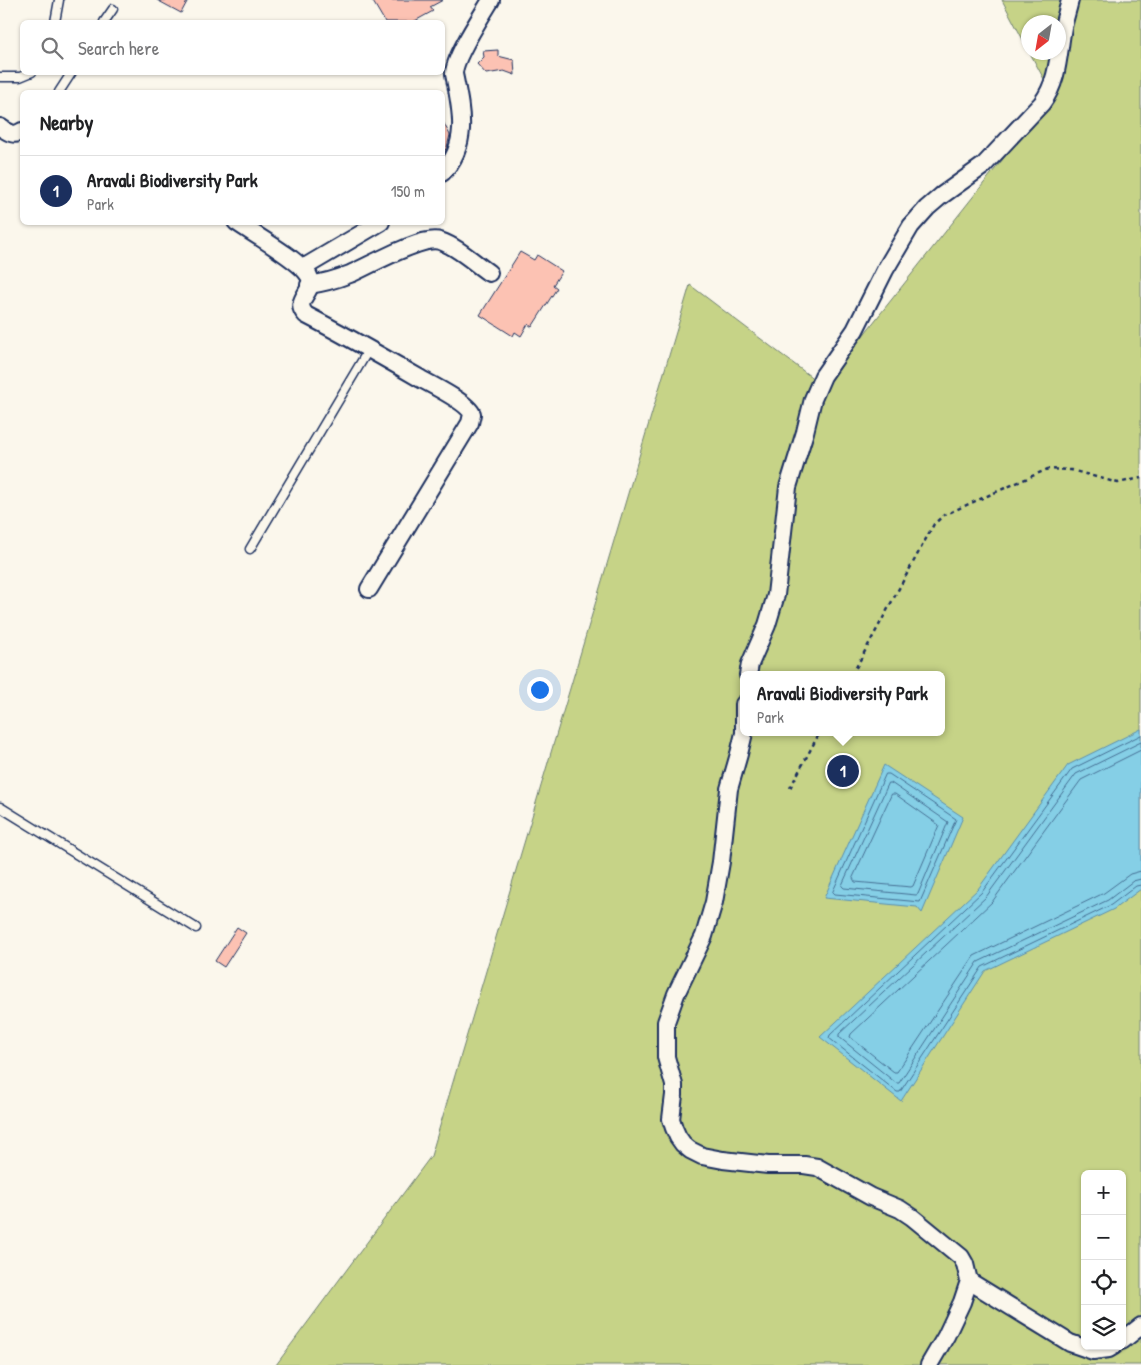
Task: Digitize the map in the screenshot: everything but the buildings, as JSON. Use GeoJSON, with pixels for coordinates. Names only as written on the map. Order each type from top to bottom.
{"type":"FeatureCollection","features":[{"type":"Feature","properties":{"kind":"street"},"geometry":{"type":"LineString","coordinates":[[445,168],[454,155],[461,137],[462,111],[454,69],[460,54],[491,0]]}},
{"type":"Feature","properties":{"kind":"street"},"geometry":{"type":"LineString","coordinates":[[749,671],[767,625],[776,595],[788,487],[813,398],[823,376],[855,330],[885,270],[911,226],[941,196],[983,166],[1042,103],[1048,94],[1055,79],[1063,27],[1070,0]]}},
{"type":"Feature","properties":{"kind":"street"},"geometry":{"type":"LineString","coordinates":[[0,127],[13,134],[20,132]]}},
{"type":"Feature","properties":{"kind":"street"},"geometry":{"type":"LineString","coordinates":[[241,225],[303,268],[309,277],[309,285],[300,304],[306,314],[438,389],[468,408],[472,414],[472,419],[368,589]]}},
{"type":"Feature","properties":{"kind":"street"},"geometry":{"type":"LineString","coordinates":[[303,268],[376,225]]}},
{"type":"Feature","properties":{"kind":"street"},"geometry":{"type":"LineString","coordinates":[[309,285],[328,282],[350,274],[416,243],[432,240],[439,240],[455,248],[489,273]]}},
{"type":"Feature","properties":{"kind":"street"},"geometry":{"type":"LineString","coordinates":[[743,736],[729,789],[721,862],[714,902],[704,936],[676,994],[666,1022],[666,1057],[674,1085],[671,1119],[683,1144],[702,1156],[768,1165],[811,1166],[824,1171],[871,1197],[900,1209],[961,1257],[965,1264],[969,1281],[962,1302],[930,1365]]}},
{"type":"Feature","properties":{"kind":"street"},"geometry":{"type":"LineString","coordinates":[[969,1281],[1070,1343],[1081,1347]]}},
{"type":"Feature","properties":{"kind":"street"},"geometry":{"type":"LineString","coordinates":[[1126,1338],[1141,1326]]}},
{"type":"Feature","properties":{"kind":"lane"},"geometry":{"type":"LineString","coordinates":[[55,20],[58,0]]}},
{"type":"Feature","properties":{"kind":"lane"},"geometry":{"type":"LineString","coordinates":[[105,20],[113,9]]}},
{"type":"Feature","properties":{"kind":"lane"},"geometry":{"type":"LineString","coordinates":[[0,77],[20,77],[25,75]]}},
{"type":"Feature","properties":{"kind":"lane"},"geometry":{"type":"LineString","coordinates":[[60,90],[70,75]]}},
{"type":"Feature","properties":{"kind":"lane"},"geometry":{"type":"LineString","coordinates":[[250,550],[369,349]]}},
{"type":"Feature","properties":{"kind":"lane"},"geometry":{"type":"LineString","coordinates":[[0,807],[196,928]]}},
{"type":"Feature","properties":{"kind":"path"},"geometry":{"type":"LineString","coordinates":[[854,671],[934,524],[944,515],[1048,469],[1071,470],[1118,482],[1141,478]]}},
{"type":"Feature","properties":{"kind":"path"},"geometry":{"type":"LineString","coordinates":[[790,788],[818,736]]}},
{"type":"Feature","properties":{"kind":"green space"},"geometry":{"type":"Polygon","coordinates":[[[1002,0],[1141,0],[1141,1365],[276,1365],[431,1156],[690,285],[823,386],[1053,96],[1034,60],[1066,60],[1066,15],[1021,15],[1021,36],[1002,0]]]}},
{"type":"Feature","properties":{"kind":"water"},"geometry":{"type":"Polygon","coordinates":[[[1141,729],[1141,889],[1114,909],[985,971],[901,1101],[820,1037],[978,889],[1068,765],[1141,729]]]}},
{"type":"Feature","properties":{"kind":"water"},"geometry":{"type":"Polygon","coordinates":[[[884,765],[963,817],[922,913],[917,907],[824,898],[884,765]]]}},
{"type":"Feature","properties":{"kind":"place","name":"Aravali Biodiversity Park"},"geometry":{"type":"Point","coordinates":[843,771]}}]}
